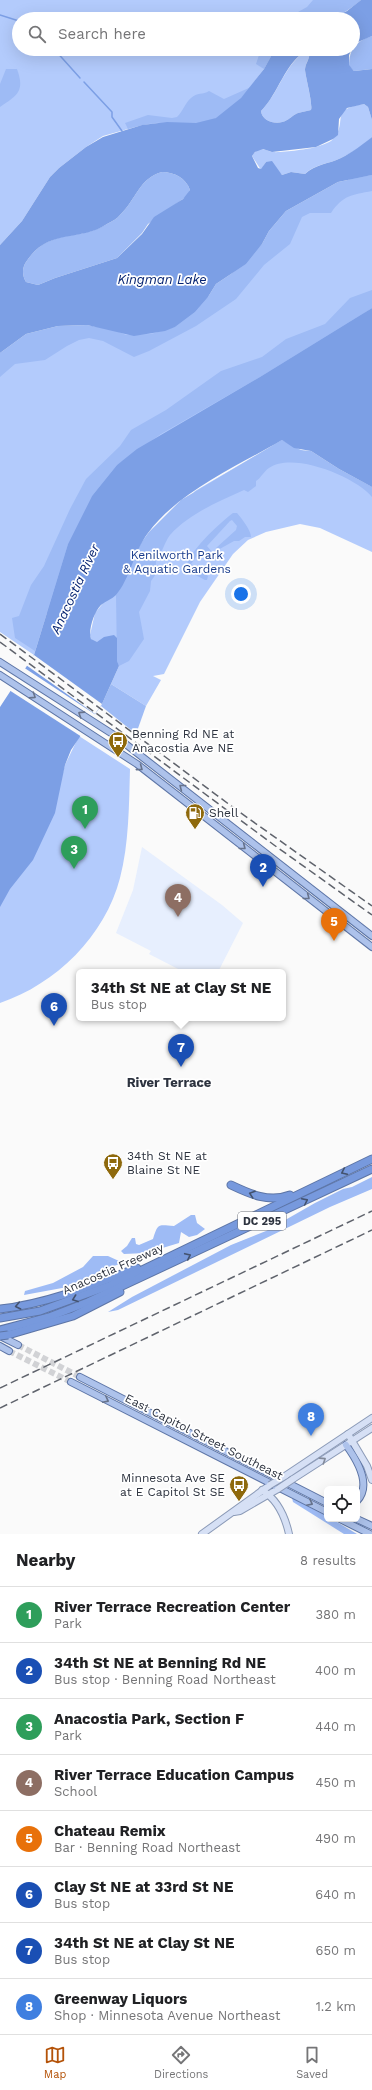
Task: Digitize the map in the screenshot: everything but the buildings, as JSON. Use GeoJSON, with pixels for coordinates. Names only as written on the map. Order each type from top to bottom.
{"type":"FeatureCollection","features":[{"type":"Feature","properties":{"kind":"highway","name":"DC 295"},"geometry":{"type":"LineString","coordinates":[[187,1248],[372,1159]]}},
{"type":"Feature","properties":{"kind":"highway","name":"DC 295"},"geometry":{"type":"LineString","coordinates":[[152,1273],[372,1169]]}},
{"type":"Feature","properties":{"kind":"highway"},"geometry":{"type":"LineString","coordinates":[[231,1185],[254,1195],[268,1198],[283,1197],[316,1185]]}},
{"type":"Feature","properties":{"kind":"highway"},"geometry":{"type":"LineString","coordinates":[[0,1309],[43,1300],[81,1289],[187,1248]]}},
{"type":"Feature","properties":{"kind":"highway","name":"Anacostia Freeway"},"geometry":{"type":"LineString","coordinates":[[0,1318],[40,1311],[92,1293],[187,1248]]}},
{"type":"Feature","properties":{"kind":"highway"},"geometry":{"type":"LineString","coordinates":[[0,1330],[66,1311],[152,1273]]}},
{"type":"Feature","properties":{"kind":"highway","name":"Anacostia Freeway"},"geometry":{"type":"LineString","coordinates":[[0,1336],[73,1316],[120,1292],[152,1273]]}},
{"type":"Feature","properties":{"kind":"main road"},"geometry":{"type":"LineString","coordinates":[[0,662],[114,735],[372,936]]}},
{"type":"Feature","properties":{"kind":"main road"},"geometry":{"type":"LineString","coordinates":[[0,675],[136,764],[372,947]]}},
{"type":"Feature","properties":{"kind":"main road"},"geometry":{"type":"LineString","coordinates":[[0,1336],[18,1345]]}},
{"type":"Feature","properties":{"kind":"main road"},"geometry":{"type":"LineString","coordinates":[[0,1346],[9,1350]]}},
{"type":"Feature","properties":{"kind":"main road"},"geometry":{"type":"LineString","coordinates":[[80,1377],[324,1501]]}},
{"type":"Feature","properties":{"kind":"main road","name":"East Capitol Street Southeast"},"geometry":{"type":"LineString","coordinates":[[71,1382],[324,1510]]}},
{"type":"Feature","properties":{"kind":"main road"},"geometry":{"type":"LineString","coordinates":[[202,1534],[262,1490],[372,1418]]}},
{"type":"Feature","properties":{"kind":"main road"},"geometry":{"type":"LineString","coordinates":[[234,1512],[240,1511],[269,1495],[353,1442],[372,1428]]}},
{"type":"Feature","properties":{"kind":"main road"},"geometry":{"type":"LineString","coordinates":[[348,1434],[367,1466],[372,1480]]}},
{"type":"Feature","properties":{"kind":"main road"},"geometry":{"type":"LineString","coordinates":[[341,1438],[360,1464],[365,1481],[364,1491],[360,1497]]}},
{"type":"Feature","properties":{"kind":"main road"},"geometry":{"type":"LineString","coordinates":[[262,1490],[269,1495],[282,1511],[287,1522],[289,1534]]}},
{"type":"Feature","properties":{"kind":"main road"},"geometry":{"type":"LineString","coordinates":[[360,1520],[372,1526]]}},
{"type":"Feature","properties":{"kind":"main road"},"geometry":{"type":"LineString","coordinates":[[346,1522],[370,1534]]}},
{"type":"Feature","properties":{"kind":"main road"},"geometry":{"type":"LineString","coordinates":[[350,1524],[366,1534]]}},
{"type":"Feature","properties":{"kind":"shaded area"},"geometry":{"type":"Polygon","coordinates":[[[313,0],[361,0],[345,12],[298,12],[307,7],[313,0]]]}},
{"type":"Feature","properties":{"kind":"shaded area"},"geometry":{"type":"Polygon","coordinates":[[[372,36],[372,69],[354,71],[349,66],[350,56],[360,56],[360,42],[372,36]]]}},
{"type":"Feature","properties":{"kind":"shaded area"},"geometry":{"type":"Polygon","coordinates":[[[259,56],[271,56],[264,69],[256,64],[259,56]]]}},
{"type":"Feature","properties":{"kind":"shaded area"},"geometry":{"type":"Polygon","coordinates":[[[6,69],[17,69],[20,88],[15,96],[0,107],[0,84],[6,69]]]}},
{"type":"Feature","properties":{"kind":"shaded area"},"geometry":{"type":"Polygon","coordinates":[[[251,87],[231,108],[222,115],[210,121],[194,123],[155,123],[128,129],[125,123],[148,115],[172,118],[177,117],[193,96],[209,91],[224,99],[251,87]]]}},
{"type":"Feature","properties":{"kind":"shaded area"},"geometry":{"type":"Polygon","coordinates":[[[162,172],[171,173],[183,179],[190,190],[187,196],[148,224],[142,233],[117,258],[38,285],[26,282],[23,269],[26,262],[35,251],[54,239],[85,233],[114,220],[125,209],[148,179],[162,172]]]}},
{"type":"Feature","properties":{"kind":"shaded area"},"geometry":{"type":"Polygon","coordinates":[[[372,175],[372,191],[344,199],[331,213],[310,213],[302,217],[290,244],[264,265],[236,299],[196,326],[149,351],[134,357],[103,341],[89,338],[79,340],[45,360],[15,364],[0,377],[0,353],[26,334],[58,326],[87,325],[114,330],[126,335],[151,334],[175,327],[195,312],[208,297],[216,284],[246,264],[262,244],[269,231],[286,211],[338,182],[372,175]]]}},
{"type":"Feature","properties":{"kind":"shaded area"},"geometry":{"type":"Polygon","coordinates":[[[372,290],[372,308],[260,377],[161,434],[117,465],[92,496],[68,544],[35,651],[15,638],[12,618],[19,616],[31,585],[44,566],[70,509],[86,479],[120,446],[131,430],[166,410],[221,371],[262,357],[286,339],[325,324],[350,298],[372,290]]]}},
{"type":"Feature","properties":{"kind":"shaded area"},"geometry":{"type":"Polygon","coordinates":[[[282,440],[300,450],[311,451],[339,469],[372,487],[372,497],[364,489],[353,482],[324,469],[308,464],[280,464],[267,469],[256,481],[256,486],[248,492],[244,490],[214,504],[186,520],[170,535],[156,559],[156,574],[151,581],[150,591],[139,612],[144,639],[129,661],[119,666],[117,661],[116,595],[141,543],[149,532],[181,500],[282,440]]]}},
{"type":"Feature","properties":{"kind":"shaded area"},"geometry":{"type":"Polygon","coordinates":[[[233,513],[237,513],[244,521],[250,531],[251,537],[245,537],[239,541],[234,541],[216,551],[216,548],[236,530],[237,526],[232,520],[230,521],[207,546],[212,552],[212,555],[201,550],[191,564],[208,576],[207,580],[186,570],[187,563],[197,547],[212,531],[233,513]]]}},
{"type":"Feature","properties":{"kind":"shaded area"},"geometry":{"type":"Polygon","coordinates":[[[111,684],[146,706],[136,734],[101,706],[111,684]]]}},
{"type":"Feature","properties":{"kind":"shaded area"},"geometry":{"type":"Polygon","coordinates":[[[142,847],[222,905],[243,923],[220,969],[178,969],[149,954],[151,951],[116,933],[133,890],[142,847]]]}},
{"type":"Feature","properties":{"kind":"shaded area"},"geometry":{"type":"Polygon","coordinates":[[[372,1177],[372,1189],[330,1207],[118,1310],[108,1312],[132,1297],[231,1245],[266,1231],[315,1203],[372,1177]]]}},
{"type":"Feature","properties":{"kind":"shaded area"},"geometry":{"type":"Polygon","coordinates":[[[191,1215],[195,1215],[197,1223],[205,1229],[197,1235],[189,1237],[181,1232],[179,1243],[146,1253],[124,1254],[121,1251],[127,1246],[132,1238],[135,1238],[136,1244],[139,1245],[153,1239],[159,1226],[174,1226],[191,1215]]]}},
{"type":"Feature","properties":{"kind":"shaded area"},"geometry":{"type":"Polygon","coordinates":[[[93,1256],[108,1256],[119,1261],[120,1264],[101,1270],[92,1280],[87,1277],[73,1286],[24,1295],[25,1291],[53,1283],[83,1267],[93,1256]]]}},
{"type":"Feature","properties":{"kind":"shaded area"},"geometry":{"type":"Polygon","coordinates":[[[292,1498],[324,1514],[324,1521],[293,1502],[292,1498]]]}},
{"type":"Feature","properties":{"kind":"shaded area"},"geometry":{"type":"Polygon","coordinates":[[[325,1522],[337,1522],[357,1534],[344,1534],[325,1522]]]}},
{"type":"Feature","properties":{"kind":"green space"},"geometry":{"type":"Polygon","coordinates":[[[0,0],[361,0],[342,12],[12,12],[12,56],[271,56],[264,69],[241,99],[216,118],[142,125],[103,136],[86,147],[50,177],[22,221],[0,245],[0,0]]]}},
{"type":"Feature","properties":{"kind":"green space"},"geometry":{"type":"Polygon","coordinates":[[[309,56],[305,70],[311,110],[298,113],[283,122],[271,122],[264,118],[261,111],[273,96],[287,71],[298,57],[309,56]]]}},
{"type":"Feature","properties":{"kind":"green space"},"geometry":{"type":"Polygon","coordinates":[[[364,104],[368,107],[372,120],[372,137],[358,149],[341,158],[317,166],[305,174],[291,172],[282,175],[273,165],[266,162],[261,170],[252,156],[260,149],[270,152],[277,152],[312,148],[328,143],[337,133],[340,127],[341,117],[346,109],[364,104]]]}},
{"type":"Feature","properties":{"kind":"green space"},"geometry":{"type":"Polygon","coordinates":[[[372,175],[372,308],[359,317],[47,613],[34,655],[0,632],[0,353],[208,297],[262,244],[351,178],[372,175]]]}},
{"type":"Feature","properties":{"kind":"green space","name":"Kenilworth Park & Aquatic Gardens"},"geometry":{"type":"Polygon","coordinates":[[[282,440],[372,487],[372,552],[320,528],[300,524],[266,532],[248,540],[233,554],[200,602],[164,674],[153,676],[161,680],[146,706],[111,684],[119,666],[91,639],[90,635],[95,613],[195,491],[282,440]]]}},
{"type":"Feature","properties":{"kind":"green space"},"geometry":{"type":"Polygon","coordinates":[[[79,736],[130,769],[127,838],[120,878],[113,899],[103,919],[90,938],[75,955],[59,970],[40,984],[21,995],[0,1003],[0,818],[57,794],[65,765],[79,736]]]}},
{"type":"Feature","properties":{"kind":"water"},"geometry":{"type":"Polygon","coordinates":[[[361,0],[372,0],[372,36],[360,41],[360,12],[345,12],[361,0]]]}},
{"type":"Feature","properties":{"kind":"water","name":"Kingman Lake"},"geometry":{"type":"Polygon","coordinates":[[[271,56],[299,56],[292,63],[273,96],[261,111],[264,118],[275,123],[283,122],[298,113],[311,110],[305,70],[309,56],[349,56],[349,65],[354,71],[372,69],[372,120],[368,107],[364,104],[347,108],[339,119],[338,135],[333,139],[316,147],[272,152],[263,149],[255,152],[252,156],[258,168],[261,169],[266,162],[272,161],[282,175],[291,172],[305,174],[313,168],[345,156],[372,137],[372,175],[338,182],[286,211],[269,231],[262,244],[246,264],[216,284],[208,297],[195,312],[175,327],[165,331],[134,336],[87,325],[58,326],[26,334],[0,353],[0,245],[22,221],[50,177],[86,147],[103,137],[142,125],[167,122],[196,123],[216,118],[241,98],[264,69],[271,56]],[[162,172],[148,179],[125,209],[114,220],[96,230],[64,237],[44,244],[35,251],[26,262],[23,269],[23,274],[26,282],[38,285],[117,258],[142,234],[154,217],[183,199],[190,190],[183,179],[171,173],[162,172]]]}},
{"type":"Feature","properties":{"kind":"water","name":"Anacostia River"},"geometry":{"type":"Polygon","coordinates":[[[372,308],[372,487],[339,469],[311,451],[294,448],[282,440],[210,480],[176,504],[161,518],[143,540],[121,588],[116,595],[98,608],[94,616],[90,631],[91,639],[97,642],[104,637],[114,635],[117,638],[117,661],[119,666],[102,704],[71,750],[65,765],[55,813],[33,860],[10,889],[0,907],[0,707],[34,655],[68,544],[92,496],[117,465],[137,449],[260,377],[372,308]]]}},
{"type":"Feature","properties":{"kind":"pier"},"geometry":{"type":"Polygon","coordinates":[[[34,655],[102,704],[95,714],[26,665],[34,655]]]}},
{"type":"Feature","properties":{"kind":"pier"},"geometry":{"type":"Polygon","coordinates":[[[23,667],[96,715],[82,737],[9,690],[23,667]]]}},
{"type":"Feature","properties":{"kind":"waterway"},"geometry":{"type":"LineString","coordinates":[[0,15],[12,19]]}},
{"type":"Feature","properties":{"kind":"waterway"},"geometry":{"type":"LineString","coordinates":[[60,56],[80,78]]}},
{"type":"Feature","properties":{"kind":"waterway"},"geometry":{"type":"LineString","coordinates":[[84,82],[112,112],[112,117],[122,131]]}},
{"type":"Feature","properties":{"kind":"tunnel"},"geometry":{"type":"LineString","coordinates":[[18,1345],[80,1377]]}},
{"type":"Feature","properties":{"kind":"tunnel"},"geometry":{"type":"LineString","coordinates":[[9,1351],[71,1382]]}},
{"type":"Feature","properties":{"kind":"railway"},"geometry":{"type":"LineString","coordinates":[[0,634],[238,811],[372,906]]}},
{"type":"Feature","properties":{"kind":"railway"},"geometry":{"type":"LineString","coordinates":[[0,642],[274,845],[372,915]]}},
{"type":"Feature","properties":{"kind":"railway"},"geometry":{"type":"LineString","coordinates":[[0,1388],[372,1211]]}},
{"type":"Feature","properties":{"kind":"railway"},"geometry":{"type":"LineString","coordinates":[[0,1408],[372,1230]]}},
{"type":"Feature","properties":{"kind":"place","name":"Benning Rd NE at Anacostia Ave NE"},"geometry":{"type":"Point","coordinates":[118,758]}},
{"type":"Feature","properties":{"kind":"place","name":"River Terrace Recreation Center"},"geometry":{"type":"Point","coordinates":[85,829]}},
{"type":"Feature","properties":{"kind":"place","name":"Shell"},"geometry":{"type":"Point","coordinates":[195,830]}},
{"type":"Feature","properties":{"kind":"place","name":"Anacostia Park, Section F"},"geometry":{"type":"Point","coordinates":[74,869]}},
{"type":"Feature","properties":{"kind":"place","name":"34th St NE at Benning Rd NE"},"geometry":{"type":"Point","coordinates":[263,887]}},
{"type":"Feature","properties":{"kind":"place","name":"River Terrace Education Campus"},"geometry":{"type":"Point","coordinates":[178,917]}},
{"type":"Feature","properties":{"kind":"place","name":"Chateau Remix"},"geometry":{"type":"Point","coordinates":[334,941]}},
{"type":"Feature","properties":{"kind":"place","name":"Clay St NE at 33rd St NE"},"geometry":{"type":"Point","coordinates":[54,1026]}},
{"type":"Feature","properties":{"kind":"place","name":"34th St NE at Clay St NE"},"geometry":{"type":"Point","coordinates":[181,1067]}},
{"type":"Feature","properties":{"kind":"place","name":"34th St NE at Blaine St NE"},"geometry":{"type":"Point","coordinates":[113,1180]}},
{"type":"Feature","properties":{"kind":"place","name":"Greenway Liquors"},"geometry":{"type":"Point","coordinates":[311,1436]}},
{"type":"Feature","properties":{"kind":"place","name":"Minnesota Ave SE at E Capitol St SE"},"geometry":{"type":"Point","coordinates":[239,1502]}},
{"type":"Feature","properties":{"kind":"district","name":"River Terrace"},"geometry":{"type":"Point","coordinates":[169,1082]}}]}
